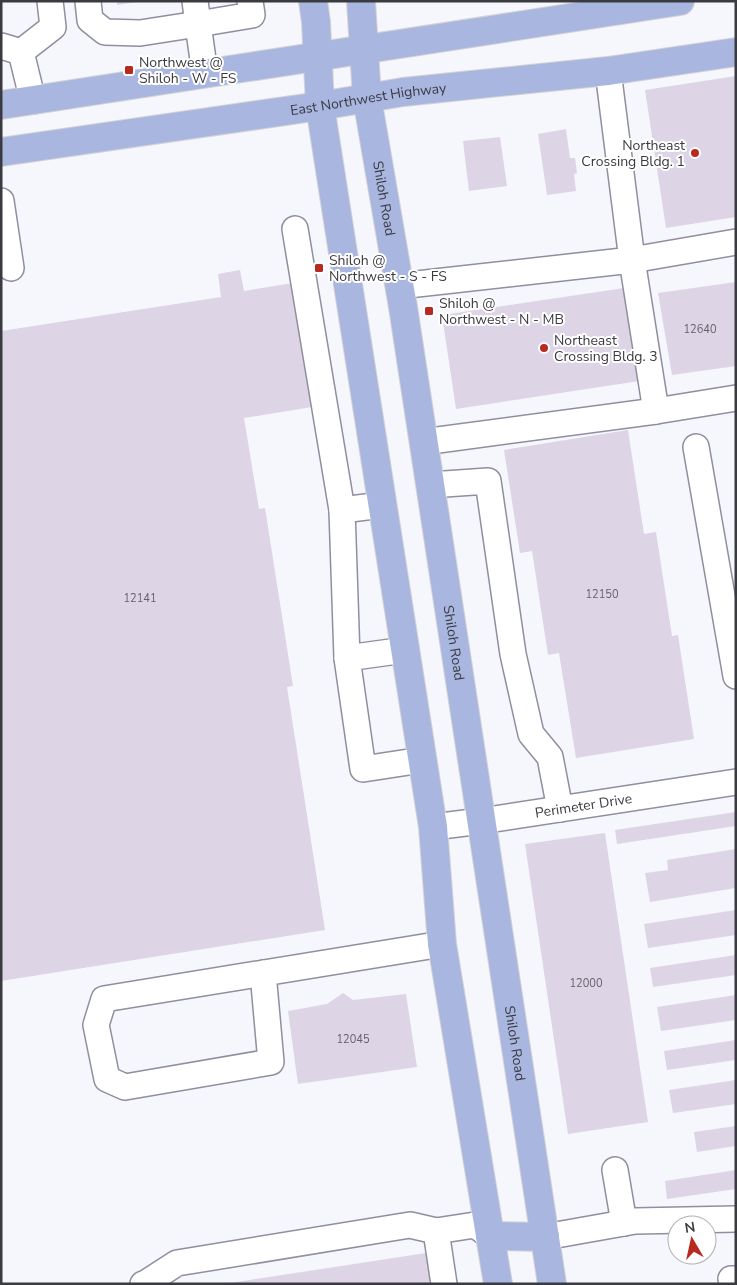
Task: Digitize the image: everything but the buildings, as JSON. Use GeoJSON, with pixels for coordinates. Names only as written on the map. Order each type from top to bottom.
{"type":"FeatureCollection","features":[{"type":"Feature","properties":{"kind":"main road"},"geometry":{"type":"LineString","coordinates":[[313,1],[316,22],[320,106],[433,827],[442,944],[498,1284]]}},
{"type":"Feature","properties":{"kind":"main road","name":"Shiloh Road"},"geometry":{"type":"LineString","coordinates":[[361,1],[367,98],[399,286],[552,1284]]}},
{"type":"Feature","properties":{"kind":"main road"},"geometry":{"type":"LineString","coordinates":[[1,105],[364,50],[580,9],[680,1]]}},
{"type":"Feature","properties":{"kind":"main road","name":"East Northwest Highway"},"geometry":{"type":"LineString","coordinates":[[1,152],[320,106],[403,92],[608,71],[736,52]]}},
{"type":"Feature","properties":{"kind":"main road"},"geometry":{"type":"LineString","coordinates":[[490,1236],[545,1237]]}},
{"type":"Feature","properties":{"kind":"street"},"geometry":{"type":"LineString","coordinates":[[33,101],[11,49],[54,27],[50,1]]}},
{"type":"Feature","properties":{"kind":"street"},"geometry":{"type":"LineString","coordinates":[[88,1],[90,20],[105,32],[140,33],[196,12],[252,15],[250,1]]}},
{"type":"Feature","properties":{"kind":"street"},"geometry":{"type":"LineString","coordinates":[[196,12],[205,74]]}},
{"type":"Feature","properties":{"kind":"street"},"geometry":{"type":"LineString","coordinates":[[608,71],[632,260],[656,411]]}},
{"type":"Feature","properties":{"kind":"street"},"geometry":{"type":"LineString","coordinates":[[1,201],[11,268]]}},
{"type":"Feature","properties":{"kind":"street"},"geometry":{"type":"LineString","coordinates":[[295,228],[342,510],[347,658],[364,769],[422,760]]}},
{"type":"Feature","properties":{"kind":"street"},"geometry":{"type":"LineString","coordinates":[[399,286],[632,260],[736,242]]}},
{"type":"Feature","properties":{"kind":"street"},"geometry":{"type":"LineString","coordinates":[[423,442],[656,411],[736,398]]}},
{"type":"Feature","properties":{"kind":"street"},"geometry":{"type":"LineString","coordinates":[[696,446],[736,676]]}},
{"type":"Feature","properties":{"kind":"street"},"geometry":{"type":"LineString","coordinates":[[430,486],[488,481],[513,654],[531,734],[550,757],[560,809]]}},
{"type":"Feature","properties":{"kind":"street"},"geometry":{"type":"LineString","coordinates":[[342,510],[382,505]]}},
{"type":"Feature","properties":{"kind":"street"},"geometry":{"type":"LineString","coordinates":[[347,658],[405,650]]}},
{"type":"Feature","properties":{"kind":"street","name":"Perimeter Drive"},"geometry":{"type":"LineString","coordinates":[[433,827],[736,782]]}},
{"type":"Feature","properties":{"kind":"street"},"geometry":{"type":"LineString","coordinates":[[263,973],[272,1062],[125,1087],[107,1079],[96,1025],[104,999],[263,973],[442,944]]}},
{"type":"Feature","properties":{"kind":"street"},"geometry":{"type":"LineString","coordinates":[[615,1170],[624,1223]]}},
{"type":"Feature","properties":{"kind":"street"},"geometry":{"type":"LineString","coordinates":[[545,1237],[636,1221],[736,1219]]}},
{"type":"Feature","properties":{"kind":"street"},"geometry":{"type":"LineString","coordinates":[[143,1284],[178,1273],[410,1224],[436,1231],[475,1225],[490,1236]]}},
{"type":"Feature","properties":{"kind":"street"},"geometry":{"type":"LineString","coordinates":[[436,1231],[444,1284]]}},
{"type":"Feature","properties":{"kind":"place","name":"Northwest @ Shiloh - W - FS"},"geometry":{"type":"Point","coordinates":[129,70]}},
{"type":"Feature","properties":{"kind":"place","name":"Northeast Crossing Bldg. 1"},"geometry":{"type":"Point","coordinates":[695,153]}},
{"type":"Feature","properties":{"kind":"place","name":"Shiloh @ Northwest - S - FS"},"geometry":{"type":"Point","coordinates":[319,268]}},
{"type":"Feature","properties":{"kind":"place","name":"Shiloh @ Northwest - N - MB"},"geometry":{"type":"Point","coordinates":[429,311]}},
{"type":"Feature","properties":{"kind":"place","name":"Northeast Crossing Bldg. 3"},"geometry":{"type":"Point","coordinates":[544,348]}}]}
